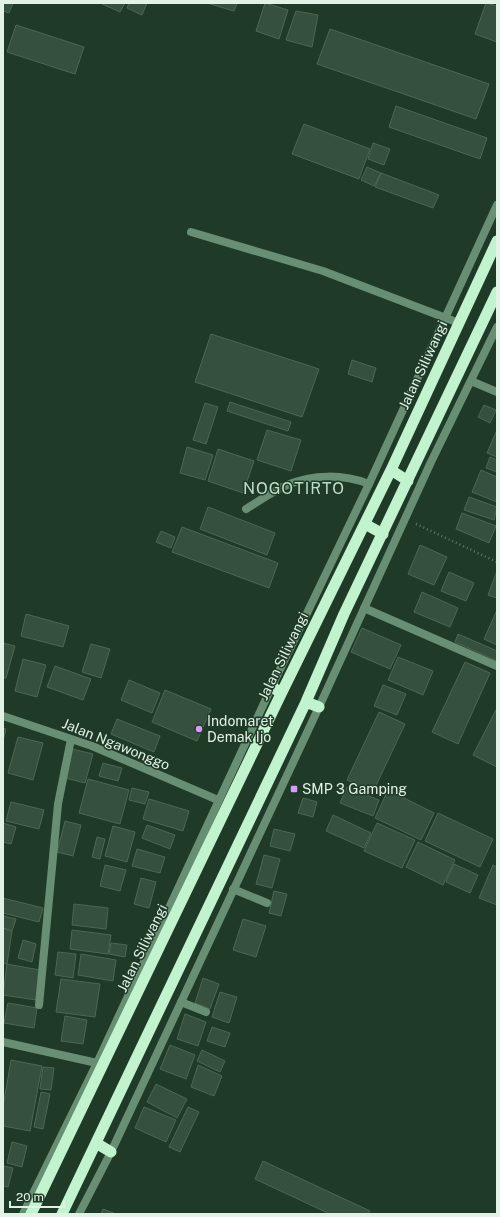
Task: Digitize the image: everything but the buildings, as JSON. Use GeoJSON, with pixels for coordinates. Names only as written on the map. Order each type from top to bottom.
{"type":"FeatureCollection","features":[{"type":"Feature","properties":{"kind":"highway","name":"Jalan Siliwangi"},"geometry":{"type":"LineString","coordinates":[[31,1214],[281,694],[391,470],[497,241]]}},
{"type":"Feature","properties":{"kind":"highway"},"geometry":{"type":"LineString","coordinates":[[62,1214],[306,702],[344,614],[497,292]]}},
{"type":"Feature","properties":{"kind":"highway"},"geometry":{"type":"LineString","coordinates":[[391,470],[408,480]]}},
{"type":"Feature","properties":{"kind":"highway"},"geometry":{"type":"LineString","coordinates":[[365,524],[383,534]]}},
{"type":"Feature","properties":{"kind":"highway"},"geometry":{"type":"LineString","coordinates":[[272,686],[281,694]]}},
{"type":"Feature","properties":{"kind":"highway"},"geometry":{"type":"LineString","coordinates":[[306,702],[319,707]]}},
{"type":"Feature","properties":{"kind":"highway"},"geometry":{"type":"LineString","coordinates":[[96,1143],[111,1152]]}},
{"type":"Feature","properties":{"kind":"street"},"geometry":{"type":"LineString","coordinates":[[23,1214],[97,1063],[218,800],[369,484],[497,205]]}},
{"type":"Feature","properties":{"kind":"street"},"geometry":{"type":"LineString","coordinates":[[191,232],[323,271],[459,323]]}},
{"type":"Feature","properties":{"kind":"street"},"geometry":{"type":"LineString","coordinates":[[79,1214],[111,1152],[405,519],[497,327]]}},
{"type":"Feature","properties":{"kind":"street"},"geometry":{"type":"LineString","coordinates":[[471,381],[497,392]]}},
{"type":"Feature","properties":{"kind":"street"},"geometry":{"type":"LineString","coordinates":[[246,509],[287,485],[317,476],[352,478],[369,484]]}},
{"type":"Feature","properties":{"kind":"street"},"geometry":{"type":"LineString","coordinates":[[364,608],[497,666]]}},
{"type":"Feature","properties":{"kind":"street","name":"Jalan Ngawonggo"},"geometry":{"type":"LineString","coordinates":[[3,716],[92,746],[218,800]]}},
{"type":"Feature","properties":{"kind":"street"},"geometry":{"type":"LineString","coordinates":[[39,1005],[58,804],[71,739]]}},
{"type":"Feature","properties":{"kind":"street"},"geometry":{"type":"LineString","coordinates":[[234,889],[267,903]]}},
{"type":"Feature","properties":{"kind":"street"},"geometry":{"type":"LineString","coordinates":[[181,1002],[206,1012]]}},
{"type":"Feature","properties":{"kind":"street"},"geometry":{"type":"LineString","coordinates":[[3,1042],[97,1063]]}},
{"type":"Feature","properties":{"kind":"path"},"geometry":{"type":"LineString","coordinates":[[405,519],[497,562]]}},
{"type":"Feature","properties":{"kind":"place","name":"Indomaret Demak Ijo"},"geometry":{"type":"Point","coordinates":[199,729]}},
{"type":"Feature","properties":{"kind":"place","name":"SMP 3 Gamping"},"geometry":{"type":"Point","coordinates":[294,789]}},
{"type":"Feature","properties":{"kind":"district","name":"NOGOTIRTO"},"geometry":{"type":"Point","coordinates":[294,488]}}]}
